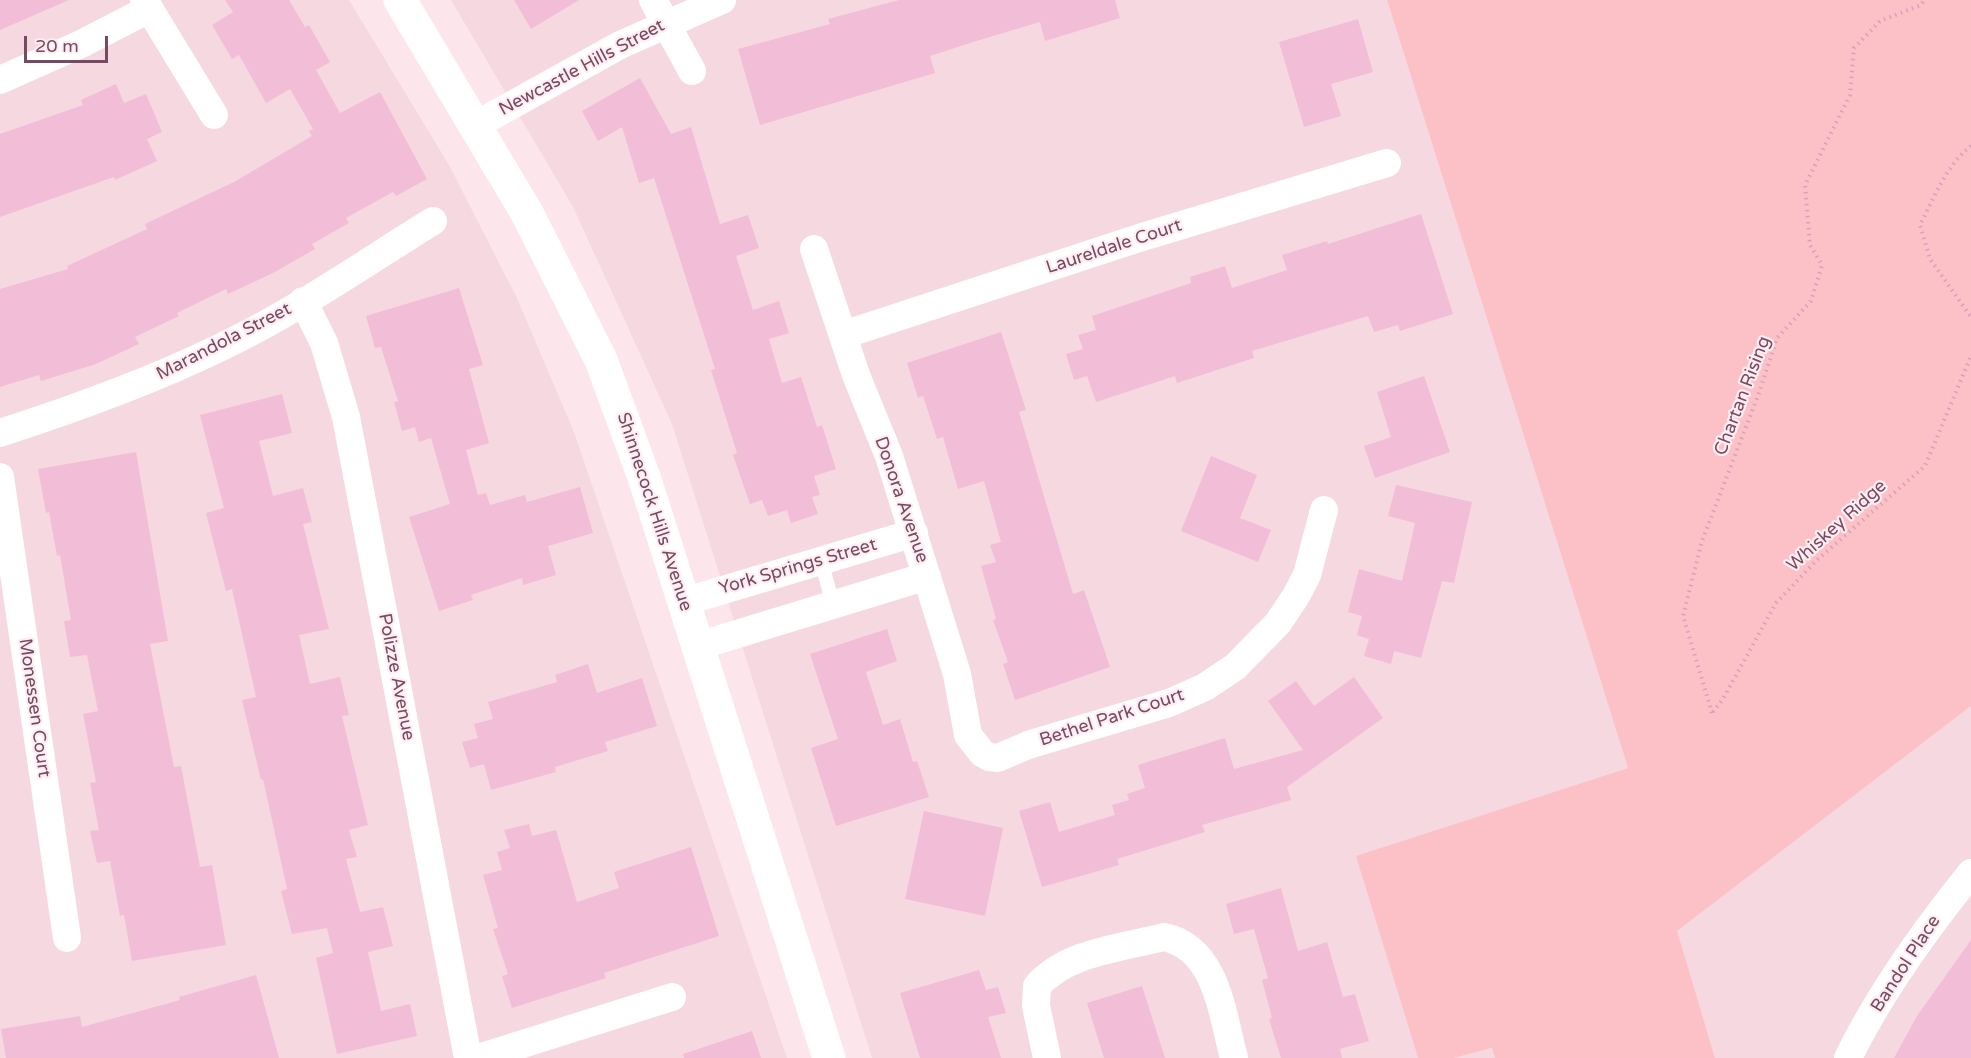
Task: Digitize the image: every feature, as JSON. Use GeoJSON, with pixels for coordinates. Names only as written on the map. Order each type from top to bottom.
{"type":"FeatureCollection","features":[{"type":"Feature","properties":{"kind":"street","name":"Shinnecock Hills Avenue"},"geometry":{"type":"LineString","coordinates":[[400,0],[476,125],[565,284],[601,360],[628,431],[829,1058]]}},
{"type":"Feature","properties":{"kind":"street","name":"Newcastle Hills Street"},"geometry":{"type":"LineString","coordinates":[[476,125],[620,45],[659,11],[722,0]]}},
{"type":"Feature","properties":{"kind":"street"},"geometry":{"type":"LineString","coordinates":[[0,80],[81,44],[146,4],[214,115]]}},
{"type":"Feature","properties":{"kind":"street"},"geometry":{"type":"LineString","coordinates":[[659,11],[692,71]]}},
{"type":"Feature","properties":{"kind":"street","name":"Laureldale Court"},"geometry":{"type":"LineString","coordinates":[[843,335],[1139,238],[1387,163]]}},
{"type":"Feature","properties":{"kind":"street","name":"Marandola Street"},"geometry":{"type":"LineString","coordinates":[[0,433],[150,380],[220,348],[303,301],[433,221]]}},
{"type":"Feature","properties":{"kind":"street","name":"Donora Avenue"},"geometry":{"type":"LineString","coordinates":[[814,249],[860,385],[889,456],[914,533],[957,674],[969,735],[982,753]]}},
{"type":"Feature","properties":{"kind":"street","name":"Polizze Avenue"},"geometry":{"type":"LineString","coordinates":[[303,301],[324,343],[346,417],[468,1058]]}},
{"type":"Feature","properties":{"kind":"street","name":"Monessen Court"},"geometry":{"type":"LineString","coordinates":[[0,477],[67,938]]}},
{"type":"Feature","properties":{"kind":"street","name":"Bethel Park Court"},"geometry":{"type":"LineString","coordinates":[[982,753],[998,758],[1028,745],[1169,703],[1205,687],[1235,667],[1278,622],[1296,596],[1307,575],[1324,510]]}},
{"type":"Feature","properties":{"kind":"street","name":"York Springs Street"},"geometry":{"type":"LineString","coordinates":[[683,602],[914,533]]}},
{"type":"Feature","properties":{"kind":"street"},"geometry":{"type":"LineString","coordinates":[[698,646],[927,576]]}},
{"type":"Feature","properties":{"kind":"street","name":"Bandol Place"},"geometry":{"type":"LineString","coordinates":[[1848,1058],[1885,994],[1929,927],[1971,873]]}},
{"type":"Feature","properties":{"kind":"street"},"geometry":{"type":"LineString","coordinates":[[1047,1058],[1036,1005],[1037,986],[1049,973],[1068,962],[1164,937],[1179,940],[1195,951],[1207,966],[1234,1058]]}},
{"type":"Feature","properties":{"kind":"street"},"geometry":{"type":"LineString","coordinates":[[478,1058],[672,997]]}},
{"type":"Feature","properties":{"kind":"lane"},"geometry":{"type":"LineString","coordinates":[[821,560],[833,605]]}},
{"type":"Feature","properties":{"kind":"path","name":"Chartan Rising"},"geometry":{"type":"LineString","coordinates":[[1712,713],[1683,616],[1702,541],[1777,338],[1811,301],[1822,264],[1810,245],[1805,185],[1851,95],[1854,48],[1880,21],[1920,4],[1923,0]]}},
{"type":"Feature","properties":{"kind":"path"},"geometry":{"type":"LineString","coordinates":[[1971,146],[1959,155],[1945,176],[1920,225],[1930,260],[1971,317]]}},
{"type":"Feature","properties":{"kind":"path","name":"Whiskey Ridge"},"geometry":{"type":"LineString","coordinates":[[1712,713],[1723,699],[1776,603],[1818,559],[1925,466],[1971,356]]}},
{"type":"Feature","properties":{"kind":"shaded area"},"geometry":{"type":"Polygon","coordinates":[[[0,0],[349,0],[449,165],[517,298],[574,432],[787,1058],[0,1058],[0,0]]]}},
{"type":"Feature","properties":{"kind":"shaded area"},"geometry":{"type":"Polygon","coordinates":[[[451,0],[1387,0],[1628,768],[1357,856],[1418,1058],[872,1058],[672,424],[573,207],[451,0]]]}},
{"type":"Feature","properties":{"kind":"shaded area"},"geometry":{"type":"Polygon","coordinates":[[[1971,706],[1971,1058],[1715,1058],[1676,931],[1971,706]]]}},
{"type":"Feature","properties":{"kind":"shaded area"},"geometry":{"type":"Polygon","coordinates":[[[1493,1048],[1495,1058],[1454,1058],[1493,1048]]]}},
{"type":"Feature","properties":{"kind":"sand"},"geometry":{"type":"Polygon","coordinates":[[[1387,0],[1971,0],[1971,706],[1677,931],[1715,1058],[1495,1058],[1492,1048],[1454,1058],[1418,1058],[1356,856],[1628,768],[1387,0]]]}},
{"type":"Feature","properties":{"kind":"building"},"geometry":{"type":"Polygon","coordinates":[[[0,0],[69,0],[0,30],[0,0]]]}},
{"type":"Feature","properties":{"kind":"building"},"geometry":{"type":"Polygon","coordinates":[[[225,0],[289,0],[305,27],[309,25],[330,62],[316,70],[340,113],[380,92],[427,179],[396,196],[393,192],[346,218],[349,223],[312,244],[315,249],[273,273],[228,294],[226,289],[177,313],[179,316],[135,337],[139,344],[96,364],[41,381],[39,375],[0,387],[0,289],[68,269],[67,266],[147,229],[145,224],[234,182],[312,136],[309,131],[313,129],[290,89],[266,103],[239,55],[232,59],[212,25],[233,12],[225,0]]]}},
{"type":"Feature","properties":{"kind":"building"},"geometry":{"type":"Polygon","coordinates":[[[514,0],[579,0],[531,29],[514,0]]]}},
{"type":"Feature","properties":{"kind":"building"},"geometry":{"type":"Polygon","coordinates":[[[899,0],[1115,0],[1120,18],[1045,41],[1040,22],[930,56],[935,73],[760,125],[738,49],[830,24],[828,19],[899,0]]]}},
{"type":"Feature","properties":{"kind":"building"},"geometry":{"type":"Polygon","coordinates":[[[1358,19],[1373,72],[1331,84],[1341,116],[1304,127],[1279,42],[1358,19]]]}},
{"type":"Feature","properties":{"kind":"building"},"geometry":{"type":"Polygon","coordinates":[[[640,78],[671,134],[691,127],[720,224],[748,215],[759,248],[736,256],[753,310],[779,301],[789,333],[769,339],[782,383],[801,377],[817,427],[822,425],[836,469],[814,476],[820,495],[812,497],[818,514],[791,523],[787,510],[768,516],[762,500],[750,504],[733,455],[737,453],[711,370],[715,369],[654,178],[639,183],[622,127],[598,141],[582,111],[640,78]]]}},
{"type":"Feature","properties":{"kind":"building"},"geometry":{"type":"Polygon","coordinates":[[[116,84],[124,103],[146,94],[162,132],[147,139],[157,161],[115,180],[114,177],[0,217],[0,134],[83,105],[81,100],[116,84]]]}},
{"type":"Feature","properties":{"kind":"building"},"geometry":{"type":"Polygon","coordinates":[[[1421,214],[1453,314],[1400,331],[1398,325],[1374,332],[1368,316],[1252,351],[1254,358],[1177,383],[1175,376],[1096,402],[1087,376],[1074,380],[1066,354],[1083,349],[1078,335],[1096,330],[1092,316],[1191,283],[1190,277],[1225,266],[1232,288],[1287,270],[1282,255],[1327,241],[1328,244],[1421,214]]]}},
{"type":"Feature","properties":{"kind":"building"},"geometry":{"type":"Polygon","coordinates":[[[459,288],[483,365],[469,369],[489,443],[466,450],[478,495],[486,493],[490,505],[525,495],[527,502],[580,487],[593,533],[548,546],[556,575],[523,585],[522,578],[471,595],[473,600],[439,611],[409,517],[450,504],[431,438],[419,442],[415,427],[402,431],[394,402],[398,401],[381,347],[375,348],[366,316],[459,288]]]}},
{"type":"Feature","properties":{"kind":"building"},"geometry":{"type":"Polygon","coordinates":[[[1001,332],[1026,410],[1019,412],[1073,594],[1084,590],[1110,667],[1015,700],[1003,664],[1008,662],[993,620],[996,619],[981,566],[996,562],[990,545],[1001,542],[984,481],[958,489],[943,437],[937,439],[923,396],[918,398],[907,363],[1001,332]]]}},
{"type":"Feature","properties":{"kind":"building"},"geometry":{"type":"Polygon","coordinates":[[[1424,376],[1450,452],[1375,478],[1364,446],[1391,437],[1377,392],[1424,376]]]}},
{"type":"Feature","properties":{"kind":"building"},"geometry":{"type":"Polygon","coordinates":[[[282,394],[292,433],[259,441],[273,496],[303,488],[312,522],[303,524],[329,629],[299,635],[310,684],[340,677],[349,715],[342,716],[368,825],[349,830],[357,857],[346,859],[360,912],[383,907],[393,946],[368,952],[381,1011],[410,1004],[417,1036],[337,1054],[316,958],[333,953],[327,928],[292,934],[281,891],[287,889],[263,779],[261,780],[242,700],[256,697],[232,589],[226,591],[206,513],[224,508],[200,415],[282,394]]]}},
{"type":"Feature","properties":{"kind":"building"},"geometry":{"type":"Polygon","coordinates":[[[136,452],[168,641],[150,644],[174,767],[181,766],[200,867],[212,865],[226,945],[132,961],[124,915],[120,916],[110,861],[97,863],[90,831],[99,830],[90,783],[96,782],[83,714],[98,711],[87,655],[70,657],[64,621],[71,620],[60,555],[57,556],[38,469],[136,452]]]}},
{"type":"Feature","properties":{"kind":"building"},"geometry":{"type":"Polygon","coordinates":[[[1211,456],[1257,475],[1240,518],[1271,530],[1258,562],[1181,531],[1211,456]]]}},
{"type":"Feature","properties":{"kind":"building"},"geometry":{"type":"Polygon","coordinates":[[[1396,485],[1472,502],[1454,583],[1442,581],[1421,658],[1394,651],[1391,664],[1364,656],[1369,639],[1357,635],[1362,616],[1348,612],[1359,569],[1402,581],[1415,523],[1388,516],[1396,485]]]}},
{"type":"Feature","properties":{"kind":"building"},"geometry":{"type":"Polygon","coordinates":[[[887,629],[897,661],[866,672],[883,725],[900,719],[913,762],[917,761],[929,797],[836,826],[811,748],[838,739],[810,654],[887,629]]]}},
{"type":"Feature","properties":{"kind":"building"},"geometry":{"type":"Polygon","coordinates":[[[588,664],[597,693],[642,678],[657,726],[605,742],[608,751],[555,767],[556,772],[491,790],[484,764],[470,768],[462,742],[478,738],[474,724],[493,719],[488,702],[557,682],[555,675],[588,664]]]}},
{"type":"Feature","properties":{"kind":"building"},"geometry":{"type":"Polygon","coordinates":[[[1354,677],[1383,718],[1287,787],[1291,800],[1202,825],[1205,832],[1117,859],[1119,865],[1042,887],[1019,811],[1050,802],[1059,832],[1115,815],[1112,805],[1129,800],[1127,794],[1145,788],[1138,765],[1225,738],[1234,769],[1303,750],[1268,701],[1296,681],[1314,706],[1354,677]]]}},
{"type":"Feature","properties":{"kind":"building"},"geometry":{"type":"Polygon","coordinates":[[[924,811],[1003,828],[985,916],[905,899],[924,811]]]}},
{"type":"Feature","properties":{"kind":"building"},"geometry":{"type":"Polygon","coordinates":[[[529,824],[532,836],[556,830],[577,902],[619,888],[614,872],[691,847],[719,936],[604,973],[606,978],[512,1008],[502,976],[508,974],[493,929],[498,928],[483,875],[502,870],[497,852],[510,848],[504,830],[529,824]]]}},
{"type":"Feature","properties":{"kind":"building"},"geometry":{"type":"Polygon","coordinates":[[[1281,888],[1298,951],[1327,942],[1343,997],[1355,994],[1369,1041],[1340,1049],[1342,1058],[1281,1058],[1269,1019],[1272,1018],[1262,980],[1268,978],[1254,929],[1234,934],[1226,904],[1281,888]]]}},
{"type":"Feature","properties":{"kind":"building"},"geometry":{"type":"Polygon","coordinates":[[[1971,940],[1971,1058],[1894,1058],[1917,1016],[1971,940]]]}},
{"type":"Feature","properties":{"kind":"building"},"geometry":{"type":"Polygon","coordinates":[[[979,970],[986,990],[998,987],[1006,1013],[988,1017],[1001,1058],[920,1058],[900,993],[979,970]]]}},
{"type":"Feature","properties":{"kind":"building"},"geometry":{"type":"Polygon","coordinates":[[[256,975],[279,1058],[6,1058],[1,1029],[80,1016],[82,1027],[180,1000],[179,997],[256,975]]]}},
{"type":"Feature","properties":{"kind":"building"},"geometry":{"type":"Polygon","coordinates":[[[1142,986],[1165,1058],[1104,1058],[1087,1003],[1142,986]]]}},
{"type":"Feature","properties":{"kind":"building"},"geometry":{"type":"Polygon","coordinates":[[[752,1031],[761,1058],[684,1058],[683,1054],[752,1031]]]}}]}
